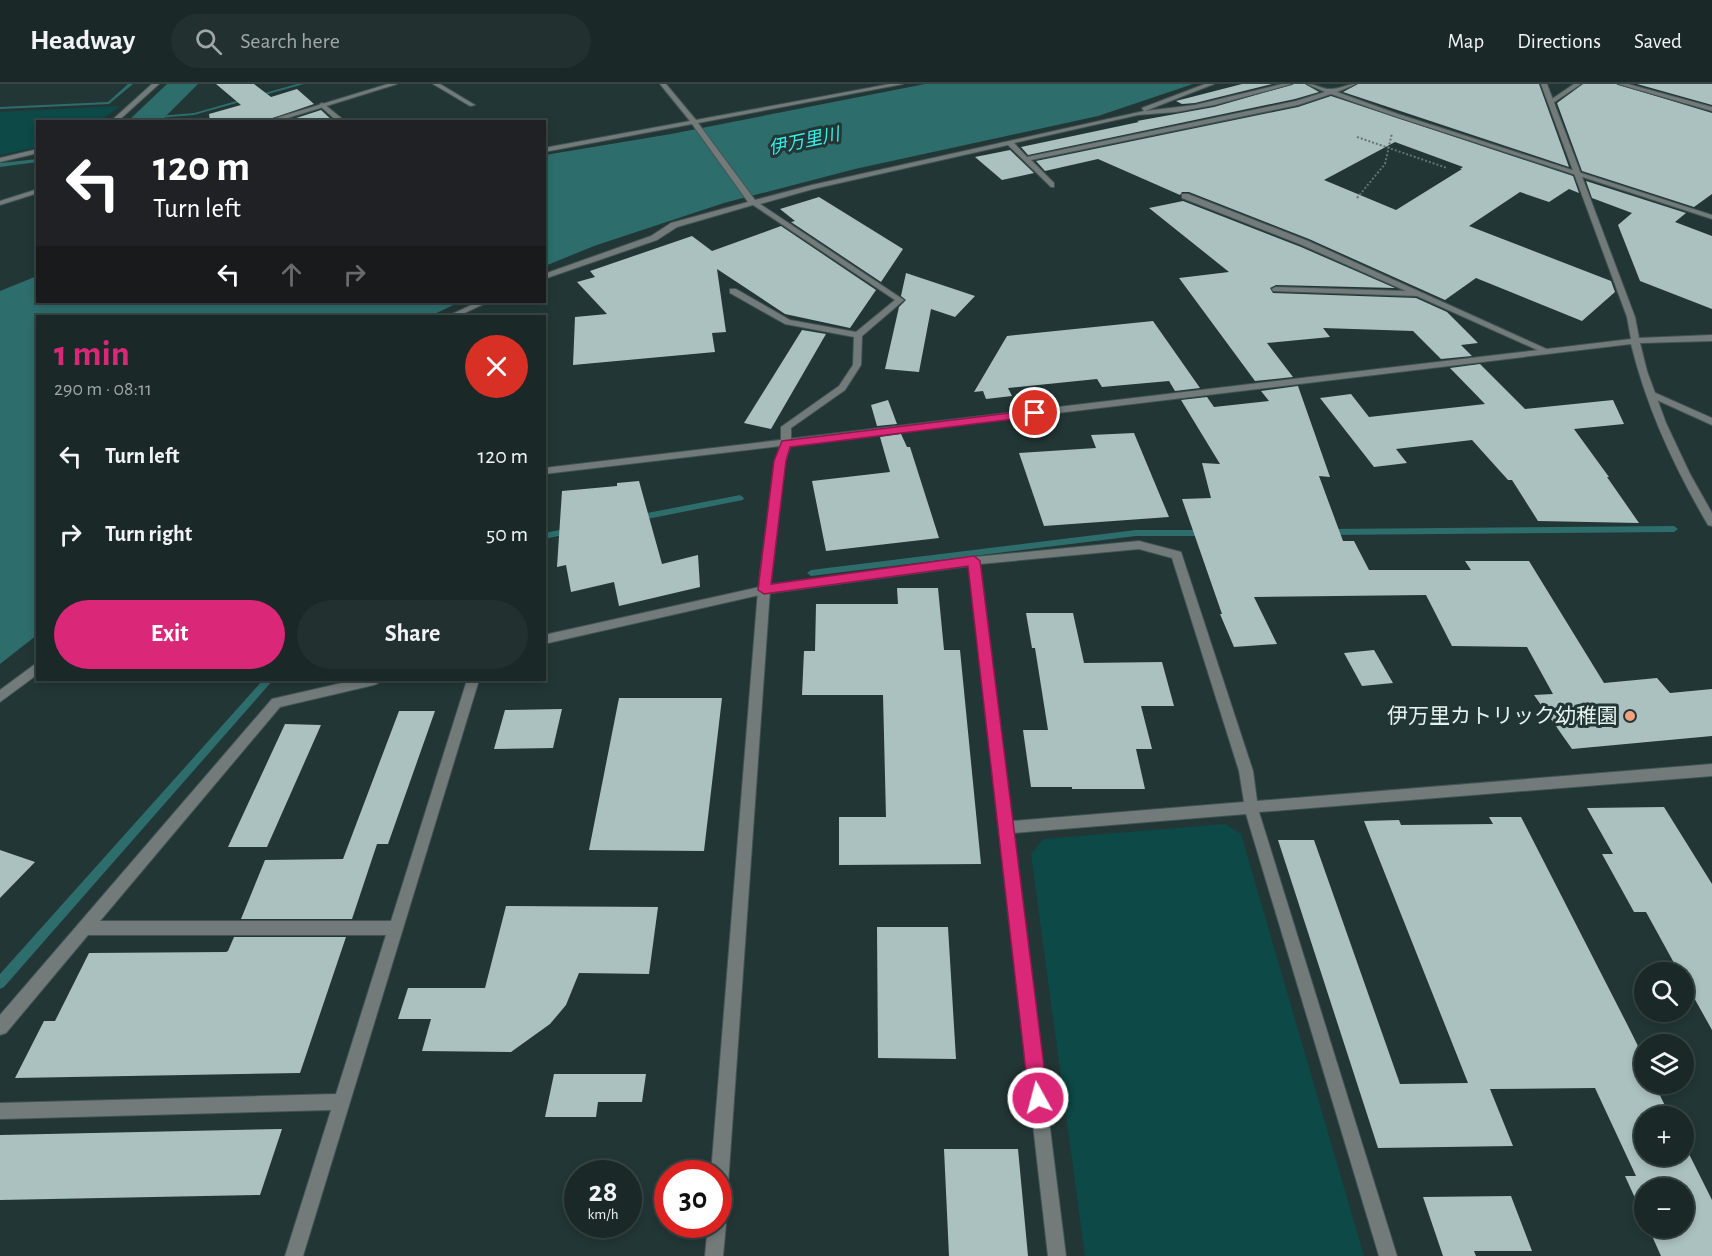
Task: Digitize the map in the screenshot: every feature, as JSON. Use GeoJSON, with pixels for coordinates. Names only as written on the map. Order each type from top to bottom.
{"type":"FeatureCollection","features":[{"type":"Feature","properties":{"kind":"street"},"geometry":{"type":"LineString","coordinates":[[115,120],[156,84]]}},
{"type":"Feature","properties":{"kind":"street"},"geometry":{"type":"LineString","coordinates":[[273,120],[393,84]]}},
{"type":"Feature","properties":{"kind":"street"},"geometry":{"type":"LineString","coordinates":[[436,84],[472,105]]}},
{"type":"Feature","properties":{"kind":"street"},"geometry":{"type":"LineString","coordinates":[[663,84],[753,202],[900,300],[858,335],[857,365],[842,388],[786,427],[786,444],[780,461],[764,590],[721,1160]]}},
{"type":"Feature","properties":{"kind":"street"},"geometry":{"type":"LineString","coordinates":[[546,150],[652,132],[900,84]]}},
{"type":"Feature","properties":{"kind":"street"},"geometry":{"type":"LineString","coordinates":[[546,276],[654,238],[674,225],[753,202],[1138,113],[1211,84]]}},
{"type":"Feature","properties":{"kind":"street"},"geometry":{"type":"LineString","coordinates":[[1138,113],[1198,106],[1289,84]]}},
{"type":"Feature","properties":{"kind":"street"},"geometry":{"type":"LineString","coordinates":[[1310,84],[1396,115],[1710,215]]}},
{"type":"Feature","properties":{"kind":"street"},"geometry":{"type":"LineString","coordinates":[[1027,159],[1298,103],[1353,84]]}},
{"type":"Feature","properties":{"kind":"street"},"geometry":{"type":"LineString","coordinates":[[1544,84],[1631,317],[1635,341],[1668,442],[1712,522]]}},
{"type":"Feature","properties":{"kind":"street"},"geometry":{"type":"LineString","coordinates":[[1551,102],[1578,84]]}},
{"type":"Feature","properties":{"kind":"street"},"geometry":{"type":"LineString","coordinates":[[1621,84],[1712,109]]}},
{"type":"Feature","properties":{"kind":"street"},"geometry":{"type":"LineString","coordinates":[[322,105],[341,120]]}},
{"type":"Feature","properties":{"kind":"street"},"geometry":{"type":"LineString","coordinates":[[1010,143],[1051,185]]}},
{"type":"Feature","properties":{"kind":"street"},"geometry":{"type":"LineString","coordinates":[[0,159],[36,152]]}},
{"type":"Feature","properties":{"kind":"street"},"geometry":{"type":"LineString","coordinates":[[0,203],[36,192]]}},
{"type":"Feature","properties":{"kind":"street"},"geometry":{"type":"LineString","coordinates":[[1185,196],[1305,243],[1546,351]]}},
{"type":"Feature","properties":{"kind":"street"},"geometry":{"type":"LineString","coordinates":[[1276,289],[1422,294]]}},
{"type":"Feature","properties":{"kind":"street"},"geometry":{"type":"LineString","coordinates":[[733,291],[788,322],[858,335]]}},
{"type":"Feature","properties":{"kind":"street"},"geometry":{"type":"LineString","coordinates":[[454,315],[482,303]]}},
{"type":"Feature","properties":{"kind":"street"},"geometry":{"type":"LineString","coordinates":[[546,471],[786,444],[1546,351],[1635,341],[1712,338]]}},
{"type":"Feature","properties":{"kind":"street"},"geometry":{"type":"LineString","coordinates":[[1651,394],[1712,422]]}},
{"type":"Feature","properties":{"kind":"street"},"geometry":{"type":"LineString","coordinates":[[546,640],[764,590],[974,561],[1139,545],[1177,555],[1246,771],[1251,807],[1389,1256]]}},
{"type":"Feature","properties":{"kind":"street"},"geometry":{"type":"LineString","coordinates":[[974,561],[1057,1256]]}},
{"type":"Feature","properties":{"kind":"street"},"geometry":{"type":"LineString","coordinates":[[0,697],[36,669]]}},
{"type":"Feature","properties":{"kind":"street"},"geometry":{"type":"LineString","coordinates":[[0,1027],[276,703],[370,681]]}},
{"type":"Feature","properties":{"kind":"street"},"geometry":{"type":"LineString","coordinates":[[294,1256],[473,681]]}},
{"type":"Feature","properties":{"kind":"street"},"geometry":{"type":"LineString","coordinates":[[1007,827],[1712,770]]}},
{"type":"Feature","properties":{"kind":"street"},"geometry":{"type":"LineString","coordinates":[[84,928],[396,928]]}},
{"type":"Feature","properties":{"kind":"street"},"geometry":{"type":"LineString","coordinates":[[0,1111],[342,1102]]}},
{"type":"Feature","properties":{"kind":"street"},"geometry":{"type":"LineString","coordinates":[[714,1256],[716,1238]]}},
{"type":"Feature","properties":{"kind":"path"},"geometry":{"type":"LineString","coordinates":[[1357,198],[1385,164],[1396,115]]}},
{"type":"Feature","properties":{"kind":"path"},"geometry":{"type":"LineString","coordinates":[[1357,137],[1447,168]]}},
{"type":"Feature","properties":{"kind":"shaded area"},"geometry":{"type":"Polygon","coordinates":[[[120,106],[101,120],[36,120],[36,147],[0,155],[0,112],[120,106]]]}},
{"type":"Feature","properties":{"kind":"shaded area"},"geometry":{"type":"Polygon","coordinates":[[[1225,824],[1241,834],[1364,1256],[1085,1256],[1031,854],[1043,839],[1225,824]]]}},
{"type":"Feature","properties":{"kind":"water","name":"伊万里川"},"geometry":{"type":"Polygon","coordinates":[[[925,84],[1193,84],[1098,116],[855,169],[724,203],[594,246],[546,266],[546,155],[671,134],[925,84]]]}},
{"type":"Feature","properties":{"kind":"water"},"geometry":{"type":"Polygon","coordinates":[[[36,276],[36,303],[458,303],[432,315],[36,315],[36,636],[0,664],[0,291],[36,276]]]}},
{"type":"Feature","properties":{"kind":"building"},"geometry":{"type":"Polygon","coordinates":[[[216,84],[254,84],[271,97],[297,89],[314,104],[267,120],[210,120],[209,114],[241,105],[216,84]]]}},
{"type":"Feature","properties":{"kind":"building"},"geometry":{"type":"Polygon","coordinates":[[[1242,84],[1272,84],[1195,103],[1182,104],[1176,101],[1242,84]]]}},
{"type":"Feature","properties":{"kind":"building"},"geometry":{"type":"Polygon","coordinates":[[[1294,84],[1305,84],[1319,92],[1028,155],[1021,147],[1139,122],[1137,121],[1214,107],[1294,84]]]}},
{"type":"Feature","properties":{"kind":"building"},"geometry":{"type":"Polygon","coordinates":[[[1358,84],[1539,84],[1569,167],[1343,92],[1358,84]]]}},
{"type":"Feature","properties":{"kind":"building"},"geometry":{"type":"Polygon","coordinates":[[[1583,84],[1616,84],[1712,113],[1712,194],[1694,207],[1582,171],[1557,103],[1583,84]]]}},
{"type":"Feature","properties":{"kind":"building"},"geometry":{"type":"Polygon","coordinates":[[[1637,84],[1712,84],[1712,105],[1637,84]]]}},
{"type":"Feature","properties":{"kind":"building"},"geometry":{"type":"Polygon","coordinates":[[[1331,96],[1573,176],[1579,193],[1569,189],[1549,202],[1520,192],[1469,226],[1611,281],[1615,292],[1582,321],[1476,278],[1445,300],[1309,239],[1189,192],[1182,192],[1180,195],[1098,159],[1045,171],[1036,161],[1298,107],[1331,96]],[[1395,142],[1324,180],[1396,210],[1463,167],[1395,142]]]}},
{"type":"Feature","properties":{"kind":"building"},"geometry":{"type":"Polygon","coordinates":[[[321,110],[332,120],[290,120],[321,110]]]}},
{"type":"Feature","properties":{"kind":"building"},"geometry":{"type":"Polygon","coordinates":[[[1010,150],[1034,173],[1002,180],[975,157],[1010,150]]]}},
{"type":"Feature","properties":{"kind":"building"},"geometry":{"type":"Polygon","coordinates":[[[1586,181],[1686,213],[1675,222],[1712,236],[1712,309],[1640,281],[1618,225],[1632,213],[1592,198],[1586,181]]]}},
{"type":"Feature","properties":{"kind":"building"},"geometry":{"type":"Polygon","coordinates":[[[819,197],[903,249],[881,282],[791,222],[795,221],[780,209],[819,197]]]}},
{"type":"Feature","properties":{"kind":"building"},"geometry":{"type":"Polygon","coordinates":[[[1183,201],[1301,247],[1395,288],[1276,285],[1270,288],[1273,293],[1416,298],[1447,312],[1478,343],[1461,345],[1472,356],[1441,359],[1413,331],[1323,328],[1330,337],[1267,343],[1293,377],[1255,381],[1179,278],[1229,272],[1149,208],[1183,201]]]}},
{"type":"Feature","properties":{"kind":"building"},"geometry":{"type":"Polygon","coordinates":[[[781,226],[876,290],[850,328],[785,314],[717,269],[726,332],[712,333],[715,352],[573,365],[575,317],[607,314],[577,282],[595,277],[590,271],[692,236],[712,251],[781,226]]]}},
{"type":"Feature","properties":{"kind":"building"},"geometry":{"type":"Polygon","coordinates":[[[906,273],[975,296],[955,317],[931,309],[919,372],[885,369],[899,307],[906,300],[901,296],[906,273]]]}},
{"type":"Feature","properties":{"kind":"building"},"geometry":{"type":"Polygon","coordinates":[[[1153,321],[1200,388],[1175,391],[1169,381],[1102,387],[1097,379],[1008,388],[1012,396],[986,399],[983,391],[974,392],[1007,336],[1153,321]]]}},
{"type":"Feature","properties":{"kind":"building"},"geometry":{"type":"Polygon","coordinates":[[[802,330],[826,334],[771,429],[744,423],[802,330]]]}},
{"type":"Feature","properties":{"kind":"building"},"geometry":{"type":"Polygon","coordinates":[[[1480,364],[1525,409],[1613,400],[1624,424],[1574,429],[1639,523],[1538,521],[1512,480],[1508,480],[1472,440],[1396,449],[1407,463],[1374,467],[1320,398],[1351,394],[1369,417],[1485,404],[1450,368],[1480,364]]]}},
{"type":"Feature","properties":{"kind":"building"},"geometry":{"type":"Polygon","coordinates":[[[1298,386],[1330,477],[1319,476],[1343,541],[1354,541],[1369,570],[1471,570],[1465,561],[1529,561],[1604,683],[1657,678],[1670,693],[1712,689],[1712,736],[1572,749],[1534,695],[1553,694],[1527,647],[1452,646],[1426,595],[1254,597],[1277,644],[1234,647],[1220,614],[1222,614],[1182,499],[1211,498],[1202,463],[1220,464],[1181,400],[1207,397],[1214,407],[1269,401],[1261,391],[1298,386]]]}},
{"type":"Feature","properties":{"kind":"building"},"geometry":{"type":"Polygon","coordinates":[[[888,400],[897,424],[877,426],[871,405],[888,400]]]}},
{"type":"Feature","properties":{"kind":"building"},"geometry":{"type":"Polygon","coordinates":[[[1134,433],[1169,517],[1044,526],[1019,453],[1096,448],[1091,435],[1134,433]]]}},
{"type":"Feature","properties":{"kind":"building"},"geometry":{"type":"Polygon","coordinates":[[[901,434],[907,447],[910,447],[939,538],[826,551],[812,481],[890,472],[880,437],[901,434]]]}},
{"type":"Feature","properties":{"kind":"building"},"geometry":{"type":"Polygon","coordinates":[[[639,481],[662,564],[698,555],[700,587],[619,606],[614,582],[571,592],[566,565],[557,567],[562,491],[617,486],[617,483],[639,481]]]}},
{"type":"Feature","properties":{"kind":"building"},"geometry":{"type":"Polygon","coordinates":[[[897,588],[938,588],[944,650],[960,650],[981,864],[839,865],[839,817],[886,817],[883,695],[802,695],[804,651],[815,651],[816,604],[898,604],[897,588]]]}},
{"type":"Feature","properties":{"kind":"building"},"geometry":{"type":"Polygon","coordinates":[[[1026,613],[1073,613],[1084,663],[1162,662],[1174,706],[1141,706],[1152,749],[1136,749],[1145,789],[1031,787],[1023,730],[1048,730],[1035,648],[1032,648],[1026,613]]]}},
{"type":"Feature","properties":{"kind":"building"},"geometry":{"type":"Polygon","coordinates":[[[1374,650],[1393,683],[1362,686],[1344,653],[1374,650]]]}},
{"type":"Feature","properties":{"kind":"building"},"geometry":{"type":"Polygon","coordinates":[[[619,698],[722,698],[704,851],[589,850],[619,698]]]}},
{"type":"Feature","properties":{"kind":"building"},"geometry":{"type":"Polygon","coordinates":[[[562,709],[553,748],[494,749],[505,710],[562,709]]]}},
{"type":"Feature","properties":{"kind":"building"},"geometry":{"type":"Polygon","coordinates":[[[399,711],[435,711],[388,844],[377,844],[352,919],[241,919],[265,860],[343,859],[399,711]]]}},
{"type":"Feature","properties":{"kind":"building"},"geometry":{"type":"Polygon","coordinates":[[[285,724],[321,725],[267,847],[228,847],[285,724]]]}},
{"type":"Feature","properties":{"kind":"building"},"geometry":{"type":"Polygon","coordinates":[[[1664,807],[1712,884],[1712,1030],[1694,998],[1694,962],[1674,962],[1646,912],[1634,912],[1602,854],[1613,854],[1587,808],[1664,807]]]}},
{"type":"Feature","properties":{"kind":"building"},"geometry":{"type":"Polygon","coordinates":[[[1489,817],[1521,817],[1627,1024],[1634,1038],[1634,1094],[1659,1094],[1665,1106],[1634,1106],[1634,1166],[1694,1166],[1694,1164],[1712,1200],[1712,1256],[1661,1256],[1653,1238],[1694,1238],[1694,1178],[1634,1178],[1634,1196],[1625,1176],[1636,1176],[1595,1088],[1490,1089],[1513,1146],[1378,1148],[1278,840],[1314,840],[1400,1084],[1468,1083],[1364,821],[1399,820],[1401,825],[1493,824],[1489,817]]]}},
{"type":"Feature","properties":{"kind":"building"},"geometry":{"type":"Polygon","coordinates":[[[0,850],[35,862],[0,898],[0,850]]]}},
{"type":"Feature","properties":{"kind":"building"},"geometry":{"type":"Polygon","coordinates":[[[506,906],[658,907],[649,974],[579,973],[566,1005],[550,1024],[511,1052],[422,1051],[431,1019],[398,1019],[408,988],[485,988],[506,906]]]}},
{"type":"Feature","properties":{"kind":"building"},"geometry":{"type":"Polygon","coordinates":[[[877,927],[948,927],[956,1059],[878,1058],[877,927]]]}},
{"type":"Feature","properties":{"kind":"building"},"geometry":{"type":"Polygon","coordinates":[[[234,937],[346,937],[300,1073],[15,1078],[44,1021],[55,1021],[89,953],[226,952],[234,937]]]}},
{"type":"Feature","properties":{"kind":"building"},"geometry":{"type":"Polygon","coordinates":[[[554,1074],[646,1074],[642,1102],[598,1102],[596,1117],[545,1117],[554,1074]]]}},
{"type":"Feature","properties":{"kind":"building"},"geometry":{"type":"Polygon","coordinates":[[[282,1129],[260,1195],[0,1200],[0,1135],[282,1129]]]}},
{"type":"Feature","properties":{"kind":"building"},"geometry":{"type":"Polygon","coordinates":[[[944,1149],[1018,1149],[1028,1256],[949,1256],[944,1149]]]}},
{"type":"Feature","properties":{"kind":"building"},"geometry":{"type":"Polygon","coordinates":[[[1511,1196],[1532,1251],[1474,1251],[1476,1256],[1443,1256],[1423,1197],[1511,1196]]]}},
{"type":"Feature","properties":{"kind":"waterway"},"geometry":{"type":"LineString","coordinates":[[0,108],[109,103],[131,84]]}},
{"type":"Feature","properties":{"kind":"waterway"},"geometry":{"type":"LineString","coordinates":[[144,120],[184,84]]}},
{"type":"Feature","properties":{"kind":"waterway"},"geometry":{"type":"LineString","coordinates":[[146,118],[194,114],[302,84]]}},
{"type":"Feature","properties":{"kind":"waterway"},"geometry":{"type":"LineString","coordinates":[[0,165],[36,160]]}},
{"type":"Feature","properties":{"kind":"waterway"},"geometry":{"type":"LineString","coordinates":[[637,518],[740,498]]}},
{"type":"Feature","properties":{"kind":"waterway"},"geometry":{"type":"LineString","coordinates":[[1328,532],[1674,529]]}},
{"type":"Feature","properties":{"kind":"waterway"},"geometry":{"type":"LineString","coordinates":[[546,536],[570,531]]}},
{"type":"Feature","properties":{"kind":"waterway"},"geometry":{"type":"LineString","coordinates":[[811,573],[1136,533],[1204,533]]}},
{"type":"Feature","properties":{"kind":"waterway"},"geometry":{"type":"LineString","coordinates":[[0,983],[267,681]]}},
{"type":"Feature","properties":{"kind":"place","name":"伊万里カトリック幼稚園"},"geometry":{"type":"Point","coordinates":[1630,716]}},
{"type":"Feature","properties":{"kind":"route"},"geometry":{"type":"LineString","coordinates":[[1035,413],[786,444],[780,461],[764,590],[974,561],[1038,1098]]}}]}
